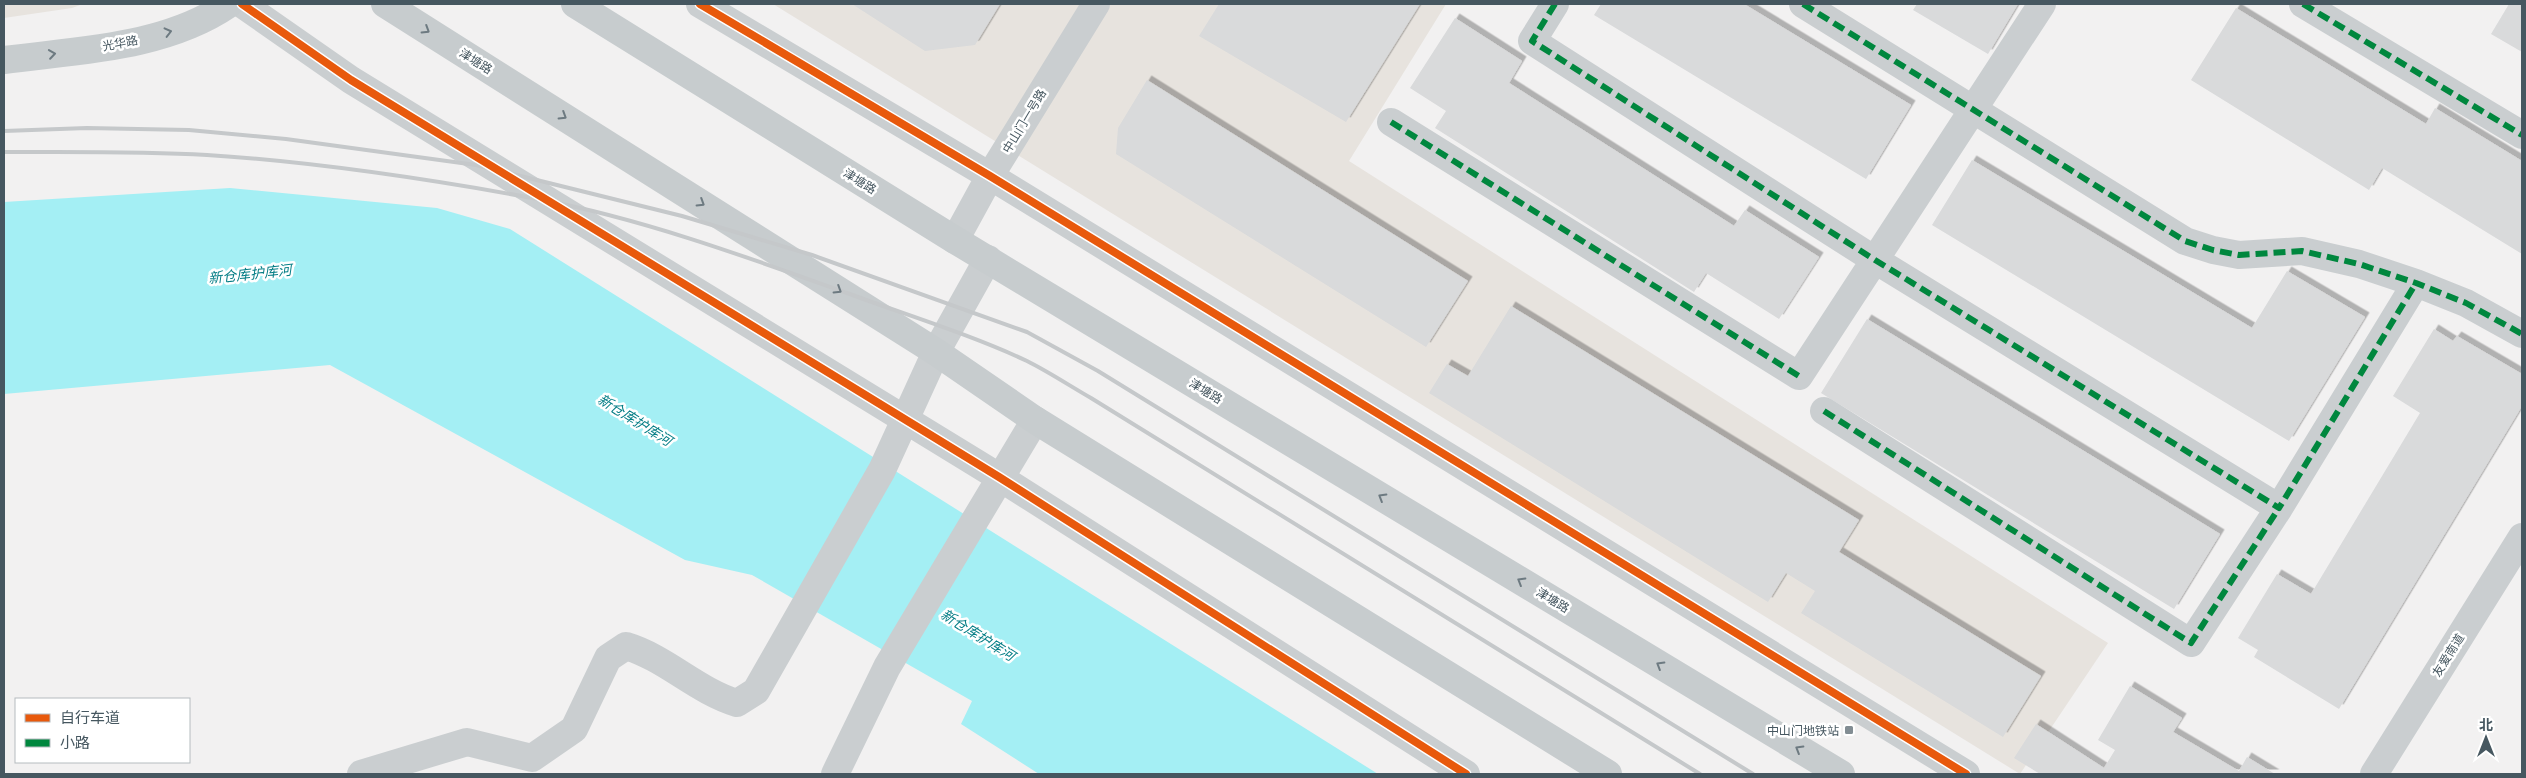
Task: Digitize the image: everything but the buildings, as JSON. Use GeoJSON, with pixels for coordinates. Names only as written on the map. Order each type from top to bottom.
{"type":"FeatureCollection","features":[{"type":"Feature","properties":{"kind":"main road","name":"光华路"},"geometry":{"type":"LineString","coordinates":[[4,60],[121,44],[187,27],[213,15],[229,4]]}},
{"type":"Feature","properties":{"kind":"main road","name":"津塘路"},"geometry":{"type":"LineString","coordinates":[[385,4],[936,352],[1035,420],[1608,774]]}},
{"type":"Feature","properties":{"kind":"main road","name":"津塘路"},"geometry":{"type":"LineString","coordinates":[[575,4],[955,240],[1841,774]]}},
{"type":"Feature","properties":{"kind":"street"},"geometry":{"type":"LineString","coordinates":[[242,4],[351,80],[999,477],[1466,774]]}},
{"type":"Feature","properties":{"kind":"street"},"geometry":{"type":"LineString","coordinates":[[700,4],[990,176],[1966,774]]}},
{"type":"Feature","properties":{"kind":"street","name":"中山门一号路"},"geometry":{"type":"LineString","coordinates":[[955,240],[990,176],[1096,4]]}},
{"type":"Feature","properties":{"kind":"street"},"geometry":{"type":"LineString","coordinates":[[1556,4],[1532,42],[1875,260],[2279,508]]}},
{"type":"Feature","properties":{"kind":"street"},"geometry":{"type":"LineString","coordinates":[[1803,4],[2185,241],[2213,250],[2239,254],[2302,251],[2358,264],[2416,283],[2466,303],[2522,334]]}},
{"type":"Feature","properties":{"kind":"street"},"geometry":{"type":"LineString","coordinates":[[1391,122],[1799,376],[2042,4]]}},
{"type":"Feature","properties":{"kind":"street"},"geometry":{"type":"LineString","coordinates":[[2303,4],[2522,135]]}},
{"type":"Feature","properties":{"kind":"street"},"geometry":{"type":"LineString","coordinates":[[361,774],[467,742],[532,758],[574,729],[608,658],[626,646],[645,652],[721,698],[737,703],[756,691],[882,470],[936,352],[988,259]]}},
{"type":"Feature","properties":{"kind":"street"},"geometry":{"type":"LineString","coordinates":[[1824,411],[2192,642],[2279,508],[2416,283]]}},
{"type":"Feature","properties":{"kind":"street"},"geometry":{"type":"LineString","coordinates":[[835,774],[887,666],[1035,420]]}},
{"type":"Feature","properties":{"kind":"street","name":"友爱南道"},"geometry":{"type":"LineString","coordinates":[[2374,774],[2522,536]]}},
{"type":"Feature","properties":{"kind":"shaded area"},"geometry":{"type":"Polygon","coordinates":[[[4,4],[83,4],[72,8],[4,18],[4,4]]]}},
{"type":"Feature","properties":{"kind":"shaded area"},"geometry":{"type":"Polygon","coordinates":[[[773,4],[1446,4],[1349,161],[2108,643],[2020,774],[773,4]]]}},
{"type":"Feature","properties":{"kind":"water","name":"新仓库护库河"},"geometry":{"type":"Polygon","coordinates":[[[230,188],[437,208],[510,229],[1378,774],[1039,774],[961,724],[972,701],[752,575],[685,560],[330,365],[4,394],[4,202],[230,188]]]}},
{"type":"Feature","properties":{"kind":"railway"},"geometry":{"type":"LineString","coordinates":[[4,131],[87,128],[189,130],[286,139],[476,165],[682,216],[812,255],[1027,332],[1098,371],[1753,774]]}},
{"type":"Feature","properties":{"kind":"railway"},"geometry":{"type":"LineString","coordinates":[[4,152],[157,153],[249,158],[373,172],[538,199],[617,217],[694,240],[960,333],[1027,361],[1091,398],[1700,774]]}},
{"type":"Feature","properties":{"kind":"marked path"},"geometry":{"type":"LineString","coordinates":[[1555,4],[1532,41],[1875,260],[2279,508],[2416,283]]}},
{"type":"Feature","properties":{"kind":"marked path"},"geometry":{"type":"LineString","coordinates":[[1803,4],[2185,241],[2213,250],[2239,255],[2302,251],[2359,264],[2416,283],[2466,303],[2522,334]]}},
{"type":"Feature","properties":{"kind":"marked path"},"geometry":{"type":"LineString","coordinates":[[2303,4],[2522,135]]}},
{"type":"Feature","properties":{"kind":"marked path"},"geometry":{"type":"LineString","coordinates":[[1391,122],[1799,376]]}},
{"type":"Feature","properties":{"kind":"marked path"},"geometry":{"type":"LineString","coordinates":[[1824,411],[2191,643],[2279,508]]}},
{"type":"Feature","properties":{"kind":"cycle path"},"geometry":{"type":"LineString","coordinates":[[242,4],[351,80],[999,477],[1466,774]]}},
{"type":"Feature","properties":{"kind":"cycle path"},"geometry":{"type":"LineString","coordinates":[[700,4],[990,176],[1966,774]]}},
{"type":"Feature","properties":{"kind":"place","name":"中山门地铁站"},"geometry":{"type":"Point","coordinates":[1849,730]}}]}
